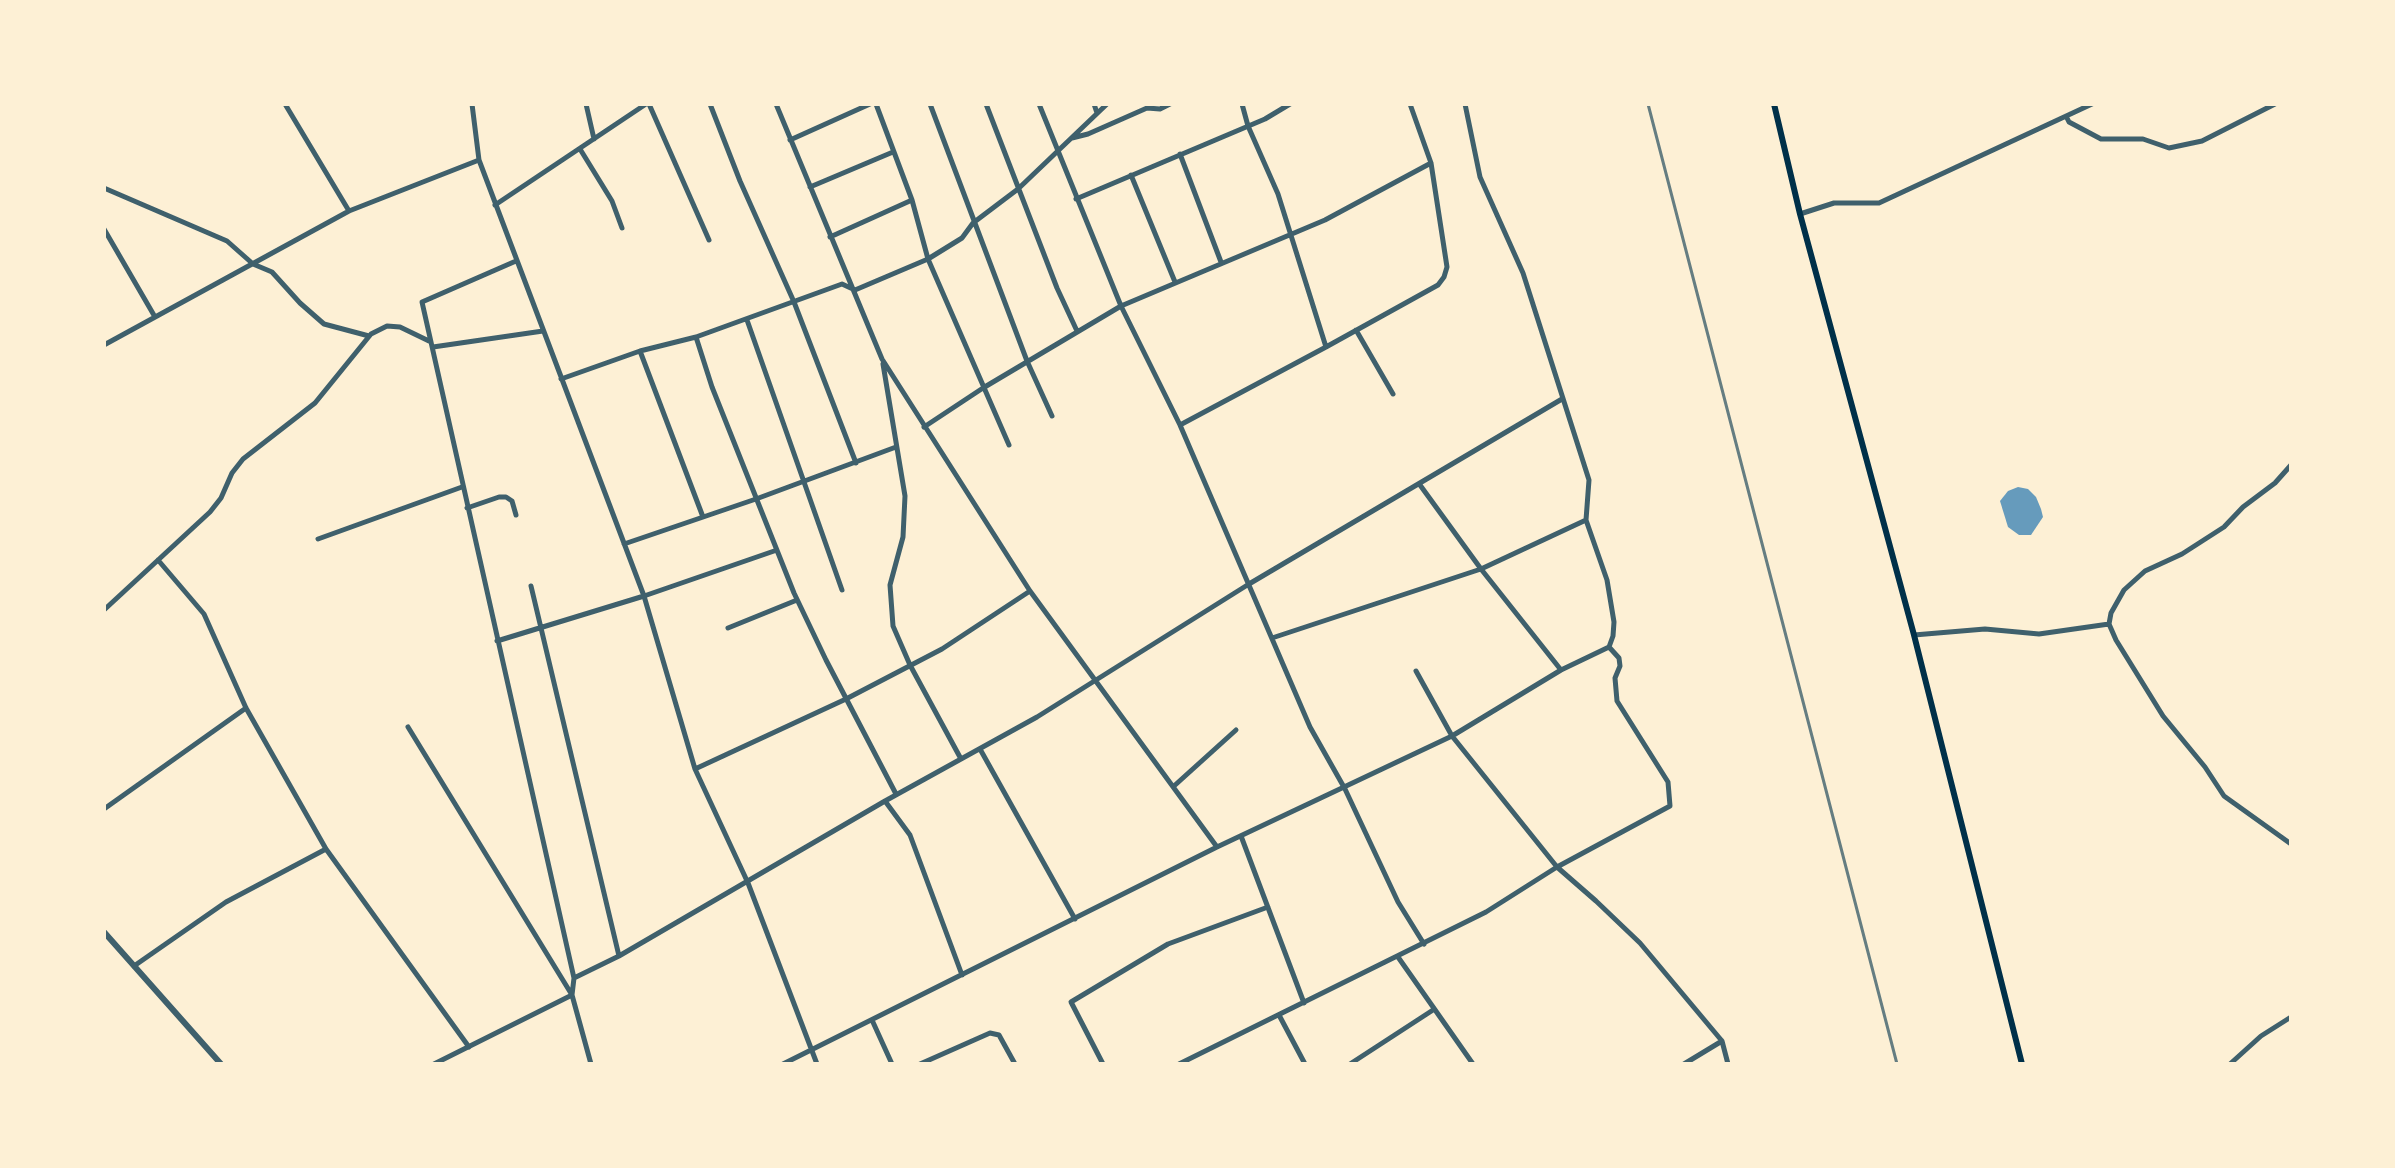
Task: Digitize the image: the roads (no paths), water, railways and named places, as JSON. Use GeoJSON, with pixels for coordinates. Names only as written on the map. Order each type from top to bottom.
{"type":"FeatureCollection","features":[{"type":"Feature","properties":{"kind":"main road"},"geometry":{"type":"LineString","coordinates":[[1774,104],[1800,214],[1914,635],[2022,1064]]}},
{"type":"Feature","properties":{"kind":"street"},"geometry":{"type":"LineString","coordinates":[[285,104],[349,211]]}},
{"type":"Feature","properties":{"kind":"street"},"geometry":{"type":"LineString","coordinates":[[472,104],[479,160],[644,596],[695,769],[748,883],[817,1064]]}},
{"type":"Feature","properties":{"kind":"street"},"geometry":{"type":"LineString","coordinates":[[586,104],[594,139]]}},
{"type":"Feature","properties":{"kind":"street"},"geometry":{"type":"LineString","coordinates":[[495,205],[648,104],[709,240]]}},
{"type":"Feature","properties":{"kind":"street"},"geometry":{"type":"LineString","coordinates":[[710,104],[740,181],[794,302],[856,463]]}},
{"type":"Feature","properties":{"kind":"street"},"geometry":{"type":"LineString","coordinates":[[776,104],[882,359],[1030,591],[1217,847]]}},
{"type":"Feature","properties":{"kind":"street"},"geometry":{"type":"LineString","coordinates":[[790,140],[870,104]]}},
{"type":"Feature","properties":{"kind":"street"},"geometry":{"type":"LineString","coordinates":[[876,104],[912,200],[928,259],[1009,445]]}},
{"type":"Feature","properties":{"kind":"street"},"geometry":{"type":"LineString","coordinates":[[930,104],[973,223],[1052,416]]}},
{"type":"Feature","properties":{"kind":"street"},"geometry":{"type":"LineString","coordinates":[[986,104],[1057,288],[1077,331]]}},
{"type":"Feature","properties":{"kind":"street"},"geometry":{"type":"LineString","coordinates":[[1039,104],[1121,306],[1180,425],[1310,727],[1345,789],[1398,902],[1424,944]]}},
{"type":"Feature","properties":{"kind":"street"},"geometry":{"type":"LineString","coordinates":[[1094,104],[1097,113]]}},
{"type":"Feature","properties":{"kind":"street"},"geometry":{"type":"LineString","coordinates":[[561,379],[640,351],[747,320],[842,284],[855,290],[928,259],[962,238],[973,223],[1018,189],[1107,104]]}},
{"type":"Feature","properties":{"kind":"street"},"geometry":{"type":"LineString","coordinates":[[1071,138],[1147,108],[1160,109],[1170,104]]}},
{"type":"Feature","properties":{"kind":"street"},"geometry":{"type":"LineString","coordinates":[[1242,104],[1248,126],[1278,194],[1326,347]]}},
{"type":"Feature","properties":{"kind":"street"},"geometry":{"type":"LineString","coordinates":[[1076,199],[1248,126],[1290,104]]}},
{"type":"Feature","properties":{"kind":"street"},"geometry":{"type":"LineString","coordinates":[[1180,425],[1438,285],[1444,277],[1447,267],[1431,163],[1410,104]]}},
{"type":"Feature","properties":{"kind":"street"},"geometry":{"type":"LineString","coordinates":[[783,1064],[1217,847],[1452,736],[1561,670],[1609,647],[1614,622],[1607,580],[1586,520],[1589,480],[1523,273],[1480,177],[1465,104]]}},
{"type":"Feature","properties":{"kind":"street"},"geometry":{"type":"LineString","coordinates":[[1800,214],[1834,203],[1879,203],[2092,104]]}},
{"type":"Feature","properties":{"kind":"street"},"geometry":{"type":"LineString","coordinates":[[2066,116],[2069,122],[2101,139],[2143,139],[2169,148],[2202,141],[2275,104]]}},
{"type":"Feature","properties":{"kind":"street"},"geometry":{"type":"LineString","coordinates":[[580,149],[612,201],[622,228]]}},
{"type":"Feature","properties":{"kind":"street"},"geometry":{"type":"LineString","coordinates":[[810,187],[893,152]]}},
{"type":"Feature","properties":{"kind":"street"},"geometry":{"type":"LineString","coordinates":[[1180,154],[1221,263]]}},
{"type":"Feature","properties":{"kind":"street"},"geometry":{"type":"LineString","coordinates":[[104,345],[349,211],[479,160]]}},
{"type":"Feature","properties":{"kind":"street"},"geometry":{"type":"LineString","coordinates":[[924,427],[1121,306],[1325,220],[1431,163]]}},
{"type":"Feature","properties":{"kind":"street"},"geometry":{"type":"LineString","coordinates":[[1131,175],[1175,282]]}},
{"type":"Feature","properties":{"kind":"street"},"geometry":{"type":"LineString","coordinates":[[104,188],[227,241],[253,264],[272,272],[324,324],[369,336]]}},
{"type":"Feature","properties":{"kind":"street"},"geometry":{"type":"LineString","coordinates":[[830,237],[912,200]]}},
{"type":"Feature","properties":{"kind":"street"},"geometry":{"type":"LineString","coordinates":[[104,229],[155,317]]}},
{"type":"Feature","properties":{"kind":"street"},"geometry":{"type":"LineString","coordinates":[[516,261],[422,302],[574,978],[572,995]]}},
{"type":"Feature","properties":{"kind":"street"},"geometry":{"type":"LineString","coordinates":[[747,320],[842,590]]}},
{"type":"Feature","properties":{"kind":"street"},"geometry":{"type":"LineString","coordinates":[[104,610],[221,498],[232,473],[243,459],[315,403],[369,336],[387,326],[400,327],[431,344],[543,331]]}},
{"type":"Feature","properties":{"kind":"street"},"geometry":{"type":"LineString","coordinates":[[1356,330],[1393,394]]}},
{"type":"Feature","properties":{"kind":"street"},"geometry":{"type":"LineString","coordinates":[[696,337],[712,387],[797,600],[896,794]]}},
{"type":"Feature","properties":{"kind":"street"},"geometry":{"type":"LineString","coordinates":[[640,351],[703,517]]}},
{"type":"Feature","properties":{"kind":"street"},"geometry":{"type":"LineString","coordinates":[[882,359],[905,496],[903,537],[890,585],[893,626],[910,665],[961,759]]}},
{"type":"Feature","properties":{"kind":"street"},"geometry":{"type":"LineString","coordinates":[[574,978],[748,883],[896,794],[1096,681],[1249,584],[1562,399]]}},
{"type":"Feature","properties":{"kind":"street"},"geometry":{"type":"LineString","coordinates":[[624,544],[896,447]]}},
{"type":"Feature","properties":{"kind":"street"},"geometry":{"type":"LineString","coordinates":[[2291,465],[2275,483],[2213,535],[2145,571],[2124,590],[2111,613],[2109,624],[2163,716],[2205,767],[2224,796],[2291,844]]}},
{"type":"Feature","properties":{"kind":"street"},"geometry":{"type":"LineString","coordinates":[[1420,485],[1481,569],[1561,670]]}},
{"type":"Feature","properties":{"kind":"street"},"geometry":{"type":"LineString","coordinates":[[318,539],[462,487]]}},
{"type":"Feature","properties":{"kind":"street"},"geometry":{"type":"LineString","coordinates":[[467,508],[506,497],[512,501],[516,515]]}},
{"type":"Feature","properties":{"kind":"street"},"geometry":{"type":"LineString","coordinates":[[1272,638],[1481,569],[1586,520]]}},
{"type":"Feature","properties":{"kind":"street"},"geometry":{"type":"LineString","coordinates":[[497,641],[644,596],[777,550]]}},
{"type":"Feature","properties":{"kind":"street"},"geometry":{"type":"LineString","coordinates":[[158,560],[204,614],[246,708],[326,849],[469,1047]]}},
{"type":"Feature","properties":{"kind":"street"},"geometry":{"type":"LineString","coordinates":[[531,586],[619,956]]}},
{"type":"Feature","properties":{"kind":"street"},"geometry":{"type":"LineString","coordinates":[[695,769],[846,699],[942,649],[1030,591]]}},
{"type":"Feature","properties":{"kind":"street"},"geometry":{"type":"LineString","coordinates":[[728,628],[797,600]]}},
{"type":"Feature","properties":{"kind":"street"},"geometry":{"type":"LineString","coordinates":[[1914,635],[1985,629],[2039,634],[2109,624]]}},
{"type":"Feature","properties":{"kind":"street"},"geometry":{"type":"LineString","coordinates":[[1179,1064],[1192,1062],[1486,912],[1557,867],[1670,806],[1668,782],[1617,701],[1615,678],[1620,666],[1619,658],[1609,647]]}},
{"type":"Feature","properties":{"kind":"street"},"geometry":{"type":"LineString","coordinates":[[1416,671],[1452,736],[1557,867],[1640,943],[1722,1041],[1728,1064]]}},
{"type":"Feature","properties":{"kind":"street"},"geometry":{"type":"LineString","coordinates":[[104,809],[246,708]]}},
{"type":"Feature","properties":{"kind":"street"},"geometry":{"type":"LineString","coordinates":[[408,727],[572,995],[591,1064]]}},
{"type":"Feature","properties":{"kind":"street"},"geometry":{"type":"LineString","coordinates":[[1174,786],[1236,730]]}},
{"type":"Feature","properties":{"kind":"street"},"geometry":{"type":"LineString","coordinates":[[979,749],[1075,919]]}},
{"type":"Feature","properties":{"kind":"street"},"geometry":{"type":"LineString","coordinates":[[885,801],[910,835],[962,975]]}},
{"type":"Feature","properties":{"kind":"street"},"geometry":{"type":"LineString","coordinates":[[1241,836],[1304,1003]]}},
{"type":"Feature","properties":{"kind":"street"},"geometry":{"type":"LineString","coordinates":[[134,966],[226,902],[326,849]]}},
{"type":"Feature","properties":{"kind":"street"},"geometry":{"type":"LineString","coordinates":[[1103,1064],[1071,1002],[1168,944],[1268,907]]}},
{"type":"Feature","properties":{"kind":"street"},"geometry":{"type":"LineString","coordinates":[[104,932],[221,1064]]}},
{"type":"Feature","properties":{"kind":"street"},"geometry":{"type":"LineString","coordinates":[[1398,957],[1473,1064]]}},
{"type":"Feature","properties":{"kind":"street"},"geometry":{"type":"LineString","coordinates":[[434,1064],[572,995]]}},
{"type":"Feature","properties":{"kind":"street"},"geometry":{"type":"LineString","coordinates":[[1350,1064],[1433,1010]]}},
{"type":"Feature","properties":{"kind":"street"},"geometry":{"type":"LineString","coordinates":[[1279,1015],[1305,1064]]}},
{"type":"Feature","properties":{"kind":"street"},"geometry":{"type":"LineString","coordinates":[[2230,1064],[2261,1036],[2291,1017]]}},
{"type":"Feature","properties":{"kind":"street"},"geometry":{"type":"LineString","coordinates":[[872,1020],[892,1064]]}},
{"type":"Feature","properties":{"kind":"street"},"geometry":{"type":"LineString","coordinates":[[920,1064],[990,1033],[999,1035],[1015,1064]]}},
{"type":"Feature","properties":{"kind":"street"},"geometry":{"type":"LineString","coordinates":[[1684,1064],[1722,1041]]}},
{"type":"Feature","properties":{"kind":"water"},"geometry":{"type":"Polygon","coordinates":[[[2018,487],[2028,489],[2041,509],[2043,517],[2031,535],[2019,535],[2008,527],[2000,501],[2008,491],[2018,487]]]}},
{"type":"Feature","properties":{"kind":"railway"},"geometry":{"type":"LineString","coordinates":[[1648,104],[1897,1064]]}}]}
